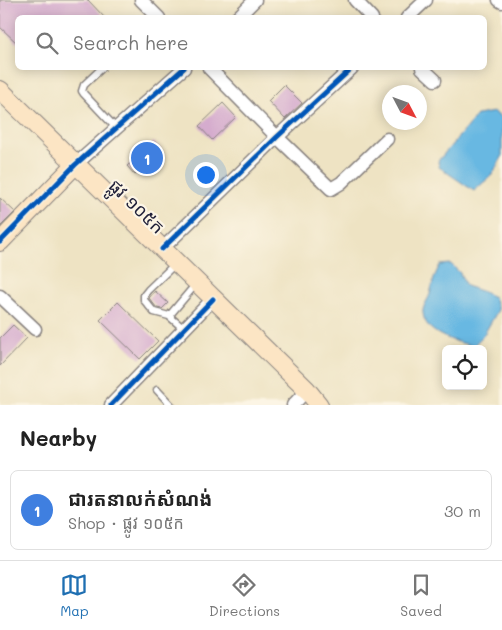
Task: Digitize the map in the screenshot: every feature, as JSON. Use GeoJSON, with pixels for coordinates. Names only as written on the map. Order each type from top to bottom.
{"type":"FeatureCollection","features":[{"type":"Feature","properties":{"kind":"main road","name":"ផ្លូវ ១០៥ក"},"geometry":{"type":"LineString","coordinates":[[0,90],[307,390],[319,405]]}},
{"type":"Feature","properties":{"kind":"main road"},"geometry":{"type":"LineString","coordinates":[[0,242],[75,164]]}},
{"type":"Feature","properties":{"kind":"street"},"geometry":{"type":"LineString","coordinates":[[141,0],[156,15]]}},
{"type":"Feature","properties":{"kind":"street"},"geometry":{"type":"LineString","coordinates":[[240,15],[255,0]]}},
{"type":"Feature","properties":{"kind":"street"},"geometry":{"type":"LineString","coordinates":[[355,0],[369,15]]}},
{"type":"Feature","properties":{"kind":"street"},"geometry":{"type":"LineString","coordinates":[[410,15],[426,0]]}},
{"type":"Feature","properties":{"kind":"street"},"geometry":{"type":"LineString","coordinates":[[75,164],[182,70]]}},
{"type":"Feature","properties":{"kind":"street"},"geometry":{"type":"LineString","coordinates":[[211,70],[332,189],[341,183],[387,138]]}},
{"type":"Feature","properties":{"kind":"street"},"geometry":{"type":"LineString","coordinates":[[162,249],[277,137],[350,70]]}},
{"type":"Feature","properties":{"kind":"street"},"geometry":{"type":"LineString","coordinates":[[424,70],[435,80]]}},
{"type":"Feature","properties":{"kind":"street"},"geometry":{"type":"LineString","coordinates":[[0,296],[35,329]]}},
{"type":"Feature","properties":{"kind":"street"},"geometry":{"type":"LineString","coordinates":[[112,405],[213,299]]}},
{"type":"Feature","properties":{"kind":"street"},"geometry":{"type":"LineString","coordinates":[[293,405],[307,390]]}},
{"type":"Feature","properties":{"kind":"lane"},"geometry":{"type":"LineString","coordinates":[[100,70],[84,85],[82,90],[116,128]]}},
{"type":"Feature","properties":{"kind":"lane"},"geometry":{"type":"LineString","coordinates":[[176,263],[144,295],[144,300],[154,312],[169,316],[184,329]]}},
{"type":"Feature","properties":{"kind":"lane"},"geometry":{"type":"LineString","coordinates":[[169,316],[197,283]]}},
{"type":"Feature","properties":{"kind":"lane"},"geometry":{"type":"LineString","coordinates":[[157,390],[171,405]]}},
{"type":"Feature","properties":{"kind":"water"},"geometry":{"type":"Polygon","coordinates":[[[494,112],[502,118],[502,157],[492,175],[474,191],[439,167],[438,161],[477,115],[494,112]]]}},
{"type":"Feature","properties":{"kind":"water"},"geometry":{"type":"Polygon","coordinates":[[[451,264],[460,273],[466,286],[494,297],[498,310],[483,336],[474,345],[442,336],[429,327],[425,321],[423,308],[440,265],[451,264]]]}},
{"type":"Feature","properties":{"kind":"building"},"geometry":{"type":"Polygon","coordinates":[[[0,0],[88,0],[102,15],[15,15],[15,41],[0,27],[0,0]]]}},
{"type":"Feature","properties":{"kind":"building"},"geometry":{"type":"Polygon","coordinates":[[[284,85],[302,103],[285,119],[268,101],[284,85]]]}},
{"type":"Feature","properties":{"kind":"building"},"geometry":{"type":"Polygon","coordinates":[[[223,103],[236,117],[212,140],[199,126],[223,103]]]}},
{"type":"Feature","properties":{"kind":"building"},"geometry":{"type":"Polygon","coordinates":[[[154,142],[162,151],[135,175],[127,166],[154,142]]]}},
{"type":"Feature","properties":{"kind":"building"},"geometry":{"type":"Polygon","coordinates":[[[0,198],[15,212],[0,227],[0,198]]]}},
{"type":"Feature","properties":{"kind":"building"},"geometry":{"type":"Polygon","coordinates":[[[155,291],[168,303],[162,309],[157,308],[149,298],[155,291]]]}},
{"type":"Feature","properties":{"kind":"building"},"geometry":{"type":"Polygon","coordinates":[[[118,302],[158,341],[140,359],[100,320],[118,302]]]}},
{"type":"Feature","properties":{"kind":"building"},"geometry":{"type":"Polygon","coordinates":[[[13,325],[27,338],[0,366],[0,338],[13,325]]]}},
{"type":"Feature","properties":{"kind":"cycle path"},"geometry":{"type":"LineString","coordinates":[[0,242],[75,165],[182,70]]}},
{"type":"Feature","properties":{"kind":"cycle path"},"geometry":{"type":"LineString","coordinates":[[162,249],[277,137],[350,70]]}},
{"type":"Feature","properties":{"kind":"cycle path"},"geometry":{"type":"LineString","coordinates":[[111,405],[213,299]]}},
{"type":"Feature","properties":{"kind":"place","name":"ជារតនាលក់សំណង់"},"geometry":{"type":"Point","coordinates":[147,158]}}]}
